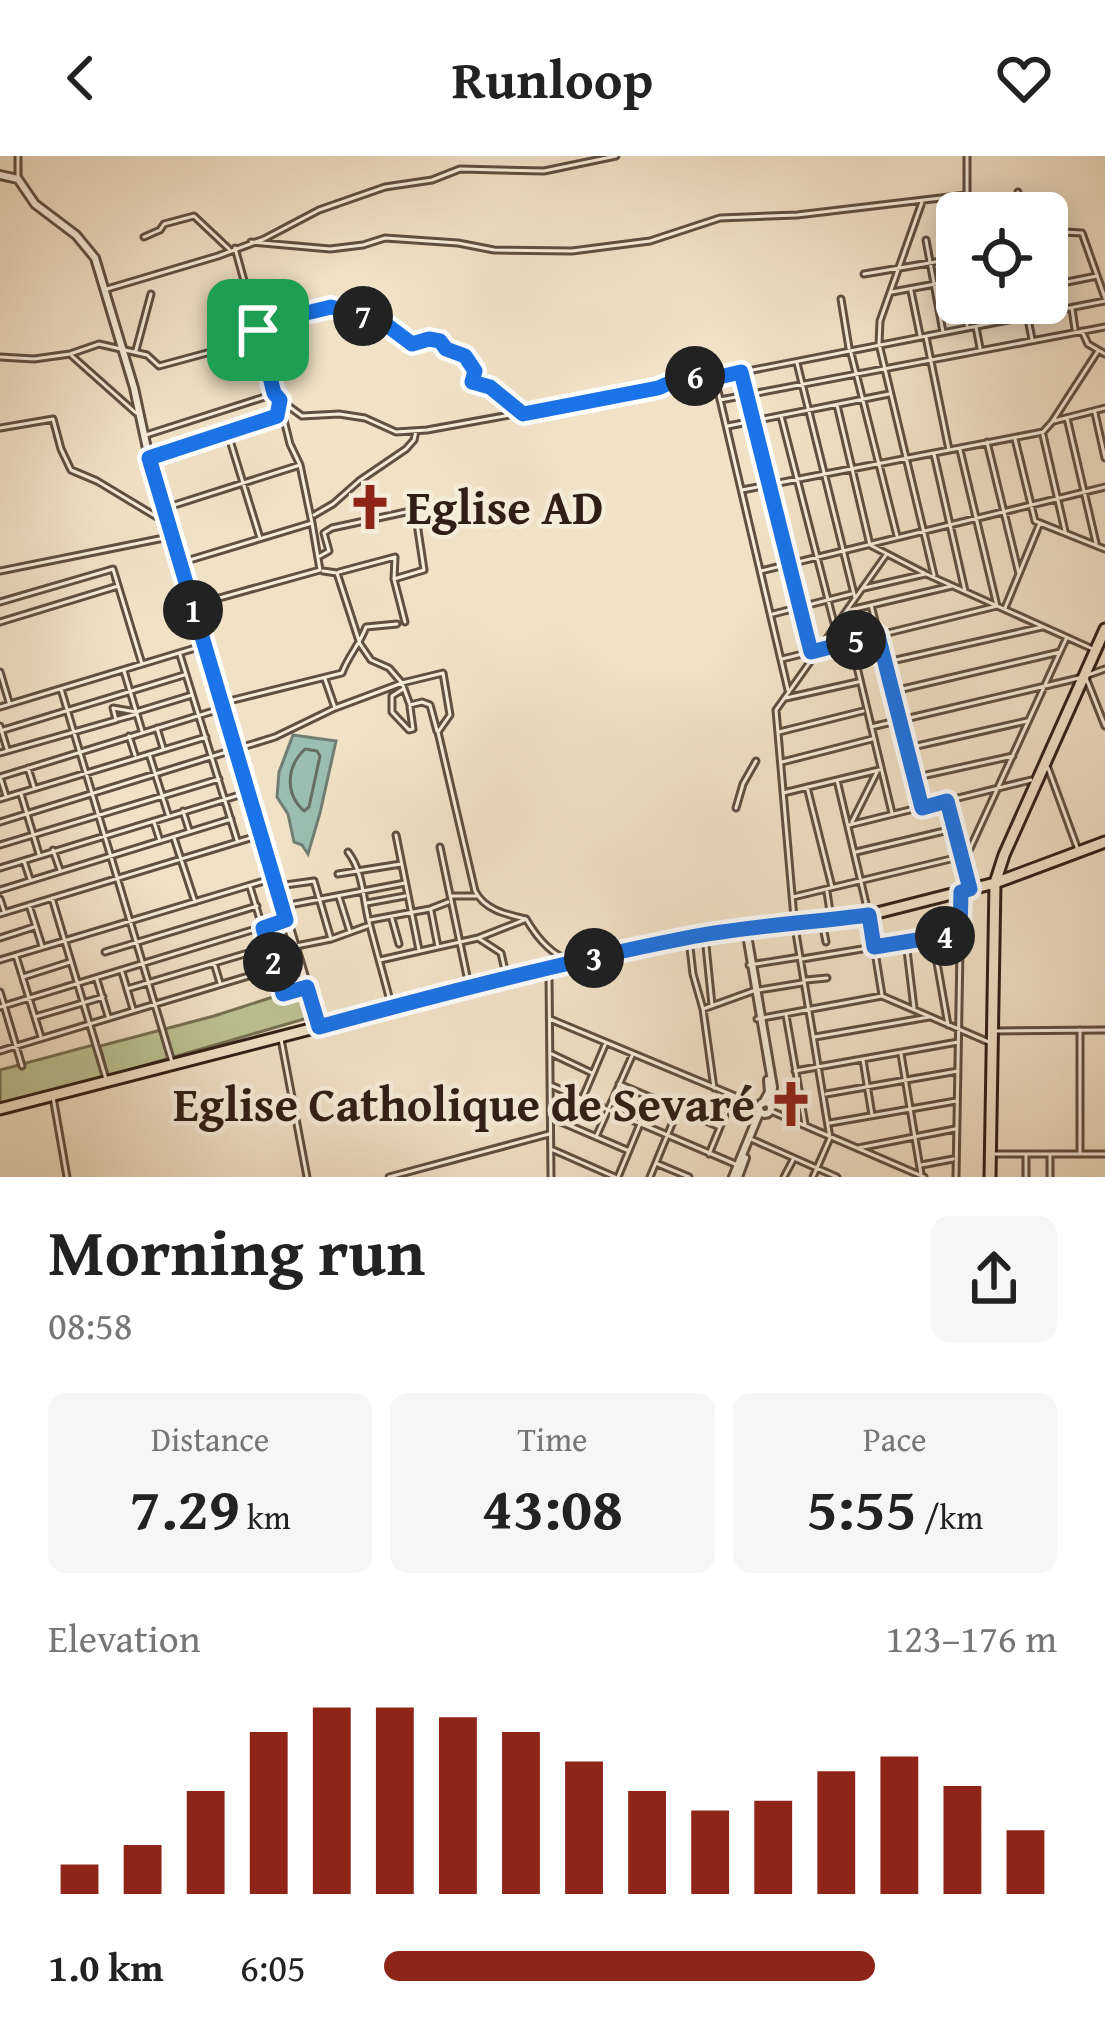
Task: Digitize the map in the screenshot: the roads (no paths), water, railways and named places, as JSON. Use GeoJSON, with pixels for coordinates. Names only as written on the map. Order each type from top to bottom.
{"type":"FeatureCollection","features":[{"type":"Feature","properties":{"kind":"main road"},"geometry":{"type":"LineString","coordinates":[[990,1177],[995,883],[1104,636]]}},
{"type":"Feature","properties":{"kind":"main road"},"geometry":{"type":"LineString","coordinates":[[0,1109],[549,968],[688,937],[869,915],[995,883],[1105,842]]}},
{"type":"Feature","properties":{"kind":"street"},"geometry":{"type":"LineString","coordinates":[[18,156],[18,179],[35,204],[76,235],[95,258],[106,289],[171,537],[319,1027]]}},
{"type":"Feature","properties":{"kind":"street"},"geometry":{"type":"LineString","coordinates":[[106,289],[264,239],[319,210],[385,187],[432,180],[450,171],[544,171],[616,156]]}},
{"type":"Feature","properties":{"kind":"street"},"geometry":{"type":"LineString","coordinates":[[967,156],[967,192]]}},
{"type":"Feature","properties":{"kind":"street"},"geometry":{"type":"LineString","coordinates":[[0,175],[18,179]]}},
{"type":"Feature","properties":{"kind":"street"},"geometry":{"type":"LineString","coordinates":[[250,242],[348,248],[385,238],[494,250],[572,251],[650,241],[720,218],[936,200]]}},
{"type":"Feature","properties":{"kind":"street"},"geometry":{"type":"LineString","coordinates":[[922,201],[880,321],[879,344],[934,577]]}},
{"type":"Feature","properties":{"kind":"street"},"geometry":{"type":"LineString","coordinates":[[143,237],[164,224],[194,216],[233,249],[274,393],[280,400],[302,416],[365,418],[396,432],[523,414],[658,388],[690,374],[706,380],[986,324]]}},
{"type":"Feature","properties":{"kind":"street"},"geometry":{"type":"LineString","coordinates":[[1068,232],[1082,232],[1105,300],[1068,308]]}},
{"type":"Feature","properties":{"kind":"street"},"geometry":{"type":"LineString","coordinates":[[926,240],[943,332]]}},
{"type":"Feature","properties":{"kind":"street"},"geometry":{"type":"LineString","coordinates":[[864,274],[936,262]]}},
{"type":"Feature","properties":{"kind":"street"},"geometry":{"type":"LineString","coordinates":[[1068,281],[1097,276]]}},
{"type":"Feature","properties":{"kind":"street"},"geometry":{"type":"LineString","coordinates":[[890,292],[934,284]]}},
{"type":"Feature","properties":{"kind":"street"},"geometry":{"type":"LineString","coordinates":[[910,288],[949,449]]}},
{"type":"Feature","properties":{"kind":"street"},"geometry":{"type":"LineString","coordinates":[[135,352],[151,294]]}},
{"type":"Feature","properties":{"kind":"street"},"geometry":{"type":"LineString","coordinates":[[841,298],[897,538]]}},
{"type":"Feature","properties":{"kind":"street"},"geometry":{"type":"LineString","coordinates":[[0,357],[70,354],[99,344],[147,355],[159,366],[218,350],[294,316],[331,307],[380,320],[412,344],[440,341],[446,349],[465,356],[475,371],[472,382],[490,387],[523,414]]}},
{"type":"Feature","properties":{"kind":"street"},"geometry":{"type":"LineString","coordinates":[[1071,307],[1079,332],[1088,344],[1105,353]]}},
{"type":"Feature","properties":{"kind":"street"},"geometry":{"type":"LineString","coordinates":[[966,324],[967,328]]}},
{"type":"Feature","properties":{"kind":"street"},"geometry":{"type":"LineString","coordinates":[[1027,324],[1032,341]]}},
{"type":"Feature","properties":{"kind":"street"},"geometry":{"type":"LineString","coordinates":[[976,326],[981,351]]}},
{"type":"Feature","properties":{"kind":"street"},"geometry":{"type":"LineString","coordinates":[[720,400],[1105,327]]}},
{"type":"Feature","properties":{"kind":"street"},"geometry":{"type":"LineString","coordinates":[[742,490],[1042,432],[1098,351]]}},
{"type":"Feature","properties":{"kind":"street"},"geometry":{"type":"LineString","coordinates":[[70,354],[140,416]]}},
{"type":"Feature","properties":{"kind":"street"},"geometry":{"type":"LineString","coordinates":[[796,361],[843,551],[858,593]]}},
{"type":"Feature","properties":{"kind":"street"},"geometry":{"type":"LineString","coordinates":[[741,372],[812,660]]}},
{"type":"Feature","properties":{"kind":"street"},"geometry":{"type":"LineString","coordinates":[[715,376],[789,692]]}},
{"type":"Feature","properties":{"kind":"street"},"geometry":{"type":"LineString","coordinates":[[144,435],[274,393]]}},
{"type":"Feature","properties":{"kind":"street"},"geometry":{"type":"LineString","coordinates":[[726,426],[891,394]]}},
{"type":"Feature","properties":{"kind":"street"},"geometry":{"type":"LineString","coordinates":[[277,416],[280,400]]}},
{"type":"Feature","properties":{"kind":"street"},"geometry":{"type":"LineString","coordinates":[[837,405],[870,545],[1096,650]]}},
{"type":"Feature","properties":{"kind":"street"},"geometry":{"type":"LineString","coordinates":[[1052,422],[1105,408]]}},
{"type":"Feature","properties":{"kind":"street"},"geometry":{"type":"LineString","coordinates":[[1094,411],[1105,458]]}},
{"type":"Feature","properties":{"kind":"street"},"geometry":{"type":"LineString","coordinates":[[149,458],[283,416],[313,516],[320,570]]}},
{"type":"Feature","properties":{"kind":"street"},"geometry":{"type":"LineString","coordinates":[[781,416],[836,629]]}},
{"type":"Feature","properties":{"kind":"street"},"geometry":{"type":"LineString","coordinates":[[0,428],[52,418],[71,470],[167,523]]}},
{"type":"Feature","properties":{"kind":"street"},"geometry":{"type":"LineString","coordinates":[[1067,418],[1097,545]]}},
{"type":"Feature","properties":{"kind":"street"},"geometry":{"type":"LineString","coordinates":[[313,516],[406,449],[416,431]]}},
{"type":"Feature","properties":{"kind":"street"},"geometry":{"type":"LineString","coordinates":[[227,432],[260,538]]}},
{"type":"Feature","properties":{"kind":"street"},"geometry":{"type":"LineString","coordinates":[[1042,432],[1065,532]]}},
{"type":"Feature","properties":{"kind":"street"},"geometry":{"type":"LineString","coordinates":[[1015,437],[1035,521],[1105,549]]}},
{"type":"Feature","properties":{"kind":"street"},"geometry":{"type":"LineString","coordinates":[[987,442],[1018,574]]}},
{"type":"Feature","properties":{"kind":"street"},"geometry":{"type":"LineString","coordinates":[[960,448],[997,606]]}},
{"type":"Feature","properties":{"kind":"street"},"geometry":{"type":"LineString","coordinates":[[934,452],[965,591]]}},
{"type":"Feature","properties":{"kind":"street"},"geometry":{"type":"LineString","coordinates":[[163,508],[300,466]]}},
{"type":"Feature","properties":{"kind":"street"},"geometry":{"type":"LineString","coordinates":[[761,571],[1105,487]]}},
{"type":"Feature","properties":{"kind":"street"},"geometry":{"type":"LineString","coordinates":[[318,556],[329,551],[324,533],[332,528],[415,510],[424,570],[394,579]]}},
{"type":"Feature","properties":{"kind":"street"},"geometry":{"type":"LineString","coordinates":[[1005,610],[1040,523]]}},
{"type":"Feature","properties":{"kind":"street"},"geometry":{"type":"LineString","coordinates":[[179,563],[312,524]]}},
{"type":"Feature","properties":{"kind":"street"},"geometry":{"type":"LineString","coordinates":[[1095,535],[1105,532]]}},
{"type":"Feature","properties":{"kind":"street"},"geometry":{"type":"LineString","coordinates":[[0,571],[171,537]]}},
{"type":"Feature","properties":{"kind":"street"},"geometry":{"type":"LineString","coordinates":[[813,1177],[830,1138],[795,923],[776,710],[886,555]]}},
{"type":"Feature","properties":{"kind":"street"},"geometry":{"type":"LineString","coordinates":[[192,606],[320,570],[337,573],[394,557],[394,579],[406,622]]}},
{"type":"Feature","properties":{"kind":"street"},"geometry":{"type":"LineString","coordinates":[[0,602],[113,569],[142,664]]}},
{"type":"Feature","properties":{"kind":"street"},"geometry":{"type":"LineString","coordinates":[[337,573],[360,644],[370,660],[389,668],[404,686],[413,729],[409,730],[392,712],[392,696],[404,686]]}},
{"type":"Feature","properties":{"kind":"street"},"geometry":{"type":"LineString","coordinates":[[771,614],[926,574]]}},
{"type":"Feature","properties":{"kind":"street"},"geometry":{"type":"LineString","coordinates":[[0,622],[118,586]]}},
{"type":"Feature","properties":{"kind":"street"},"geometry":{"type":"LineString","coordinates":[[849,610],[952,586]]}},
{"type":"Feature","properties":{"kind":"street"},"geometry":{"type":"LineString","coordinates":[[0,593],[8,600]]}},
{"type":"Feature","properties":{"kind":"street"},"geometry":{"type":"LineString","coordinates":[[872,605],[922,808]]}},
{"type":"Feature","properties":{"kind":"street"},"geometry":{"type":"LineString","coordinates":[[782,659],[997,606]]}},
{"type":"Feature","properties":{"kind":"street"},"geometry":{"type":"LineString","coordinates":[[206,736],[3,798],[0,777],[342,673],[366,627],[397,624]]}},
{"type":"Feature","properties":{"kind":"street"},"geometry":{"type":"LineString","coordinates":[[885,663],[1042,627]]}},
{"type":"Feature","properties":{"kind":"street"},"geometry":{"type":"LineString","coordinates":[[962,866],[1067,638]]}},
{"type":"Feature","properties":{"kind":"street"},"geometry":{"type":"LineString","coordinates":[[850,642],[893,815]]}},
{"type":"Feature","properties":{"kind":"street"},"geometry":{"type":"LineString","coordinates":[[0,707],[204,646]]}},
{"type":"Feature","properties":{"kind":"street"},"geometry":{"type":"LineString","coordinates":[[892,691],[1060,652]]}},
{"type":"Feature","properties":{"kind":"street"},"geometry":{"type":"LineString","coordinates":[[180,653],[238,842]]}},
{"type":"Feature","properties":{"kind":"street"},"geometry":{"type":"LineString","coordinates":[[871,727],[1105,669]]}},
{"type":"Feature","properties":{"kind":"street"},"geometry":{"type":"LineString","coordinates":[[123,670],[142,732]]}},
{"type":"Feature","properties":{"kind":"street"},"geometry":{"type":"LineString","coordinates":[[0,672],[10,704]]}},
{"type":"Feature","properties":{"kind":"street"},"geometry":{"type":"LineString","coordinates":[[0,822],[275,737],[335,708],[443,673],[450,715],[438,732]]}},
{"type":"Feature","properties":{"kind":"street"},"geometry":{"type":"LineString","coordinates":[[8,751],[0,729],[186,674]]}},
{"type":"Feature","properties":{"kind":"street"},"geometry":{"type":"LineString","coordinates":[[1086,676],[1105,726]]}},
{"type":"Feature","properties":{"kind":"street"},"geometry":{"type":"LineString","coordinates":[[324,677],[335,708]]}},
{"type":"Feature","properties":{"kind":"street"},"geometry":{"type":"LineString","coordinates":[[784,698],[860,682]]}},
{"type":"Feature","properties":{"kind":"street"},"geometry":{"type":"LineString","coordinates":[[61,688],[173,1064]]}},
{"type":"Feature","properties":{"kind":"street"},"geometry":{"type":"LineString","coordinates":[[0,753],[192,695]]}},
{"type":"Feature","properties":{"kind":"street"},"geometry":{"type":"LineString","coordinates":[[110,698],[116,720]]}},
{"type":"Feature","properties":{"kind":"street"},"geometry":{"type":"LineString","coordinates":[[410,705],[430,705],[481,903],[526,919],[557,956],[577,962]]}},
{"type":"Feature","properties":{"kind":"street"},"geometry":{"type":"LineString","coordinates":[[113,708],[136,713]]}},
{"type":"Feature","properties":{"kind":"street"},"geometry":{"type":"LineString","coordinates":[[778,733],[867,710]]}},
{"type":"Feature","properties":{"kind":"street"},"geometry":{"type":"LineString","coordinates":[[906,749],[1029,721]]}},
{"type":"Feature","properties":{"kind":"street"},"geometry":{"type":"LineString","coordinates":[[157,728],[164,749]]}},
{"type":"Feature","properties":{"kind":"street"},"geometry":{"type":"LineString","coordinates":[[129,736],[136,757]]}},
{"type":"Feature","properties":{"kind":"street"},"geometry":{"type":"LineString","coordinates":[[780,763],[874,739]]}},
{"type":"Feature","properties":{"kind":"street"},"geometry":{"type":"LineString","coordinates":[[149,753],[169,816]]}},
{"type":"Feature","properties":{"kind":"street"},"geometry":{"type":"LineString","coordinates":[[915,778],[1013,755]]}},
{"type":"Feature","properties":{"kind":"street"},"geometry":{"type":"LineString","coordinates":[[736,808],[756,761]]}},
{"type":"Feature","properties":{"kind":"street"},"geometry":{"type":"LineString","coordinates":[[1046,763],[1078,851]]}},
{"type":"Feature","properties":{"kind":"street"},"geometry":{"type":"LineString","coordinates":[[28,769],[34,788]]}},
{"type":"Feature","properties":{"kind":"street"},"geometry":{"type":"LineString","coordinates":[[782,793],[880,770]]}},
{"type":"Feature","properties":{"kind":"street"},"geometry":{"type":"LineString","coordinates":[[849,824],[880,770]]}},
{"type":"Feature","properties":{"kind":"street"},"geometry":{"type":"LineString","coordinates":[[849,824],[1039,778]]}},
{"type":"Feature","properties":{"kind":"street"},"geometry":{"type":"LineString","coordinates":[[0,844],[219,779]]}},
{"type":"Feature","properties":{"kind":"street"},"geometry":{"type":"LineString","coordinates":[[836,780],[883,996]]}},
{"type":"Feature","properties":{"kind":"street"},"geometry":{"type":"LineString","coordinates":[[808,787],[829,889],[826,942]]}},
{"type":"Feature","properties":{"kind":"street"},"geometry":{"type":"LineString","coordinates":[[0,868],[247,792]]}},
{"type":"Feature","properties":{"kind":"street"},"geometry":{"type":"LineString","coordinates":[[21,793],[40,856]]}},
{"type":"Feature","properties":{"kind":"street"},"geometry":{"type":"LineString","coordinates":[[947,801],[965,890],[960,933],[956,1177]]}},
{"type":"Feature","properties":{"kind":"street"},"geometry":{"type":"LineString","coordinates":[[182,812],[189,832]]}},
{"type":"Feature","properties":{"kind":"street"},"geometry":{"type":"LineString","coordinates":[[0,890],[231,819]]}},
{"type":"Feature","properties":{"kind":"street"},"geometry":{"type":"LineString","coordinates":[[153,820],[160,841]]}},
{"type":"Feature","properties":{"kind":"street"},"geometry":{"type":"LineString","coordinates":[[854,852],[953,829]]}},
{"type":"Feature","properties":{"kind":"street"},"geometry":{"type":"LineString","coordinates":[[0,899],[2,913],[260,835]]}},
{"type":"Feature","properties":{"kind":"street"},"geometry":{"type":"LineString","coordinates":[[395,835],[420,951]]}},
{"type":"Feature","properties":{"kind":"street"},"geometry":{"type":"LineString","coordinates":[[173,837],[195,902]]}},
{"type":"Feature","properties":{"kind":"street"},"geometry":{"type":"LineString","coordinates":[[440,847],[470,988]]}},
{"type":"Feature","properties":{"kind":"street"},"geometry":{"type":"LineString","coordinates":[[53,850],[60,872]]}},
{"type":"Feature","properties":{"kind":"street"},"geometry":{"type":"LineString","coordinates":[[348,852],[358,871],[392,1008]]}},
{"type":"Feature","properties":{"kind":"street"},"geometry":{"type":"LineString","coordinates":[[792,897],[959,857]]}},
{"type":"Feature","properties":{"kind":"street"},"geometry":{"type":"LineString","coordinates":[[25,860],[31,880]]}},
{"type":"Feature","properties":{"kind":"street"},"geometry":{"type":"LineString","coordinates":[[338,874],[402,864]]}},
{"type":"Feature","properties":{"kind":"street"},"geometry":{"type":"LineString","coordinates":[[0,960],[249,885],[275,882],[315,883],[331,939]]}},
{"type":"Feature","properties":{"kind":"street"},"geometry":{"type":"LineString","coordinates":[[282,906],[405,884]]}},
{"type":"Feature","properties":{"kind":"street"},"geometry":{"type":"LineString","coordinates":[[249,885],[283,994],[307,987]]}},
{"type":"Feature","properties":{"kind":"street"},"geometry":{"type":"LineString","coordinates":[[339,895],[350,932]]}},
{"type":"Feature","properties":{"kind":"street"},"geometry":{"type":"LineString","coordinates":[[365,904],[408,896]]}},
{"type":"Feature","properties":{"kind":"street"},"geometry":{"type":"LineString","coordinates":[[295,946],[331,939],[451,899],[478,896]]}},
{"type":"Feature","properties":{"kind":"street"},"geometry":{"type":"LineString","coordinates":[[52,898],[107,1081]]}},
{"type":"Feature","properties":{"kind":"street"},"geometry":{"type":"LineString","coordinates":[[28,905],[42,948]]}},
{"type":"Feature","properties":{"kind":"street"},"geometry":{"type":"LineString","coordinates":[[105,952],[257,906]]}},
{"type":"Feature","properties":{"kind":"street"},"geometry":{"type":"LineString","coordinates":[[430,909],[438,947]]}},
{"type":"Feature","properties":{"kind":"street"},"geometry":{"type":"LineString","coordinates":[[392,917],[399,944]]}},
{"type":"Feature","properties":{"kind":"street"},"geometry":{"type":"LineString","coordinates":[[380,960],[478,938],[526,919]]}},
{"type":"Feature","properties":{"kind":"street"},"geometry":{"type":"LineString","coordinates":[[2,1006],[286,920]]}},
{"type":"Feature","properties":{"kind":"street"},"geometry":{"type":"LineString","coordinates":[[0,938],[35,926]]}},
{"type":"Feature","properties":{"kind":"street"},"geometry":{"type":"LineString","coordinates":[[735,1177],[773,1088],[744,929]]}},
{"type":"Feature","properties":{"kind":"street"},"geometry":{"type":"LineString","coordinates":[[750,965],[960,933]]}},
{"type":"Feature","properties":{"kind":"street"},"geometry":{"type":"LineString","coordinates":[[705,935],[712,1007]]}},
{"type":"Feature","properties":{"kind":"street"},"geometry":{"type":"LineString","coordinates":[[688,937],[714,1088]]}},
{"type":"Feature","properties":{"kind":"street"},"geometry":{"type":"LineString","coordinates":[[478,938],[501,953],[504,966]]}},
{"type":"Feature","properties":{"kind":"street"},"geometry":{"type":"LineString","coordinates":[[933,938],[948,1024]]}},
{"type":"Feature","properties":{"kind":"street"},"geometry":{"type":"LineString","coordinates":[[906,942],[914,1010]]}},
{"type":"Feature","properties":{"kind":"street"},"geometry":{"type":"LineString","coordinates":[[128,989],[268,947]]}},
{"type":"Feature","properties":{"kind":"street"},"geometry":{"type":"LineString","coordinates":[[16,956],[42,1039]]}},
{"type":"Feature","properties":{"kind":"street"},"geometry":{"type":"LineString","coordinates":[[23,977],[71,962]]}},
{"type":"Feature","properties":{"kind":"street"},"geometry":{"type":"LineString","coordinates":[[214,963],[220,985]]}},
{"type":"Feature","properties":{"kind":"street"},"geometry":{"type":"LineString","coordinates":[[0,1052],[275,968]]}},
{"type":"Feature","properties":{"kind":"street"},"geometry":{"type":"LineString","coordinates":[[549,968],[551,1177]]}},
{"type":"Feature","properties":{"kind":"street"},"geometry":{"type":"LineString","coordinates":[[122,970],[134,1010]]}},
{"type":"Feature","properties":{"kind":"street"},"geometry":{"type":"LineString","coordinates":[[97,977],[109,1018]]}},
{"type":"Feature","properties":{"kind":"street"},"geometry":{"type":"LineString","coordinates":[[703,1009],[754,991],[827,978]]}},
{"type":"Feature","properties":{"kind":"street"},"geometry":{"type":"LineString","coordinates":[[0,992],[22,1066]]}},
{"type":"Feature","properties":{"kind":"street"},"geometry":{"type":"LineString","coordinates":[[759,1019],[883,996],[993,1043]]}},
{"type":"Feature","properties":{"kind":"street"},"geometry":{"type":"LineString","coordinates":[[35,1017],[103,998]]}},
{"type":"Feature","properties":{"kind":"street"},"geometry":{"type":"LineString","coordinates":[[786,1014],[805,1126]]}},
{"type":"Feature","properties":{"kind":"street"},"geometry":{"type":"LineString","coordinates":[[813,1037],[929,1017]]}},
{"type":"Feature","properties":{"kind":"street"},"geometry":{"type":"LineString","coordinates":[[550,1019],[922,1177]]}},
{"type":"Feature","properties":{"kind":"street"},"geometry":{"type":"LineString","coordinates":[[1080,1030],[1080,1154]]}},
{"type":"Feature","properties":{"kind":"street"},"geometry":{"type":"LineString","coordinates":[[993,1031],[1105,1030]]}},
{"type":"Feature","properties":{"kind":"street"},"geometry":{"type":"LineString","coordinates":[[280,1037],[307,1177]]}},
{"type":"Feature","properties":{"kind":"street"},"geometry":{"type":"LineString","coordinates":[[795,1071],[958,1042]]}},
{"type":"Feature","properties":{"kind":"street"},"geometry":{"type":"LineString","coordinates":[[582,1099],[606,1043]]}},
{"type":"Feature","properties":{"kind":"street"},"geometry":{"type":"LineString","coordinates":[[901,1052],[922,1177]]}},
{"type":"Feature","properties":{"kind":"street"},"geometry":{"type":"LineString","coordinates":[[596,1137],[634,1053]]}},
{"type":"Feature","properties":{"kind":"street"},"geometry":{"type":"LineString","coordinates":[[550,1054],[593,1073]]}},
{"type":"Feature","properties":{"kind":"street"},"geometry":{"type":"LineString","coordinates":[[863,1059],[872,1115]]}},
{"type":"Feature","properties":{"kind":"street"},"geometry":{"type":"LineString","coordinates":[[824,1094],[958,1071]]}},
{"type":"Feature","properties":{"kind":"street"},"geometry":{"type":"LineString","coordinates":[[619,1084],[720,1126]]}},
{"type":"Feature","properties":{"kind":"street"},"geometry":{"type":"LineString","coordinates":[[550,1085],[740,1166]]}},
{"type":"Feature","properties":{"kind":"street"},"geometry":{"type":"LineString","coordinates":[[52,1095],[67,1177]]}},
{"type":"Feature","properties":{"kind":"street"},"geometry":{"type":"LineString","coordinates":[[709,1154],[733,1096]]}},
{"type":"Feature","properties":{"kind":"street"},"geometry":{"type":"LineString","coordinates":[[828,1123],[957,1100]]}},
{"type":"Feature","properties":{"kind":"street"},"geometry":{"type":"LineString","coordinates":[[650,1177],[678,1110]]}},
{"type":"Feature","properties":{"kind":"street"},"geometry":{"type":"LineString","coordinates":[[551,1118],[629,1150]]}},
{"type":"Feature","properties":{"kind":"street"},"geometry":{"type":"LineString","coordinates":[[551,1149],[616,1177],[640,1124]]}},
{"type":"Feature","properties":{"kind":"street"},"geometry":{"type":"LineString","coordinates":[[856,1148],[957,1129]]}},
{"type":"Feature","properties":{"kind":"street"},"geometry":{"type":"LineString","coordinates":[[389,1177],[551,1134]]}},
{"type":"Feature","properties":{"kind":"street"},"geometry":{"type":"LineString","coordinates":[[751,1140],[837,1177]]}},
{"type":"Feature","properties":{"kind":"street"},"geometry":{"type":"LineString","coordinates":[[990,1154],[1105,1154]]}},
{"type":"Feature","properties":{"kind":"street"},"geometry":{"type":"LineString","coordinates":[[1026,1154],[1026,1177]]}},
{"type":"Feature","properties":{"kind":"street"},"geometry":{"type":"LineString","coordinates":[[1050,1177],[1051,1154]]}},
{"type":"Feature","properties":{"kind":"street"},"geometry":{"type":"LineString","coordinates":[[784,1177],[794,1158]]}},
{"type":"Feature","properties":{"kind":"street"},"geometry":{"type":"LineString","coordinates":[[920,1166],[956,1159]]}},
{"type":"Feature","properties":{"kind":"street"},"geometry":{"type":"LineString","coordinates":[[656,1163],[689,1177]]}},
{"type":"Feature","properties":{"kind":"water"},"geometry":{"type":"Polygon","coordinates":[[[293,735],[336,741],[308,854],[294,842],[288,814],[277,797],[279,772],[293,735]]]}},
{"type":"Feature","properties":{"kind":"place","name":"Eglise AD"},"geometry":{"type":"Point","coordinates":[370,507]}},
{"type":"Feature","properties":{"kind":"place","name":"Eglise Catholique de Sevaré"},"geometry":{"type":"Point","coordinates":[791,1104]}}]}
